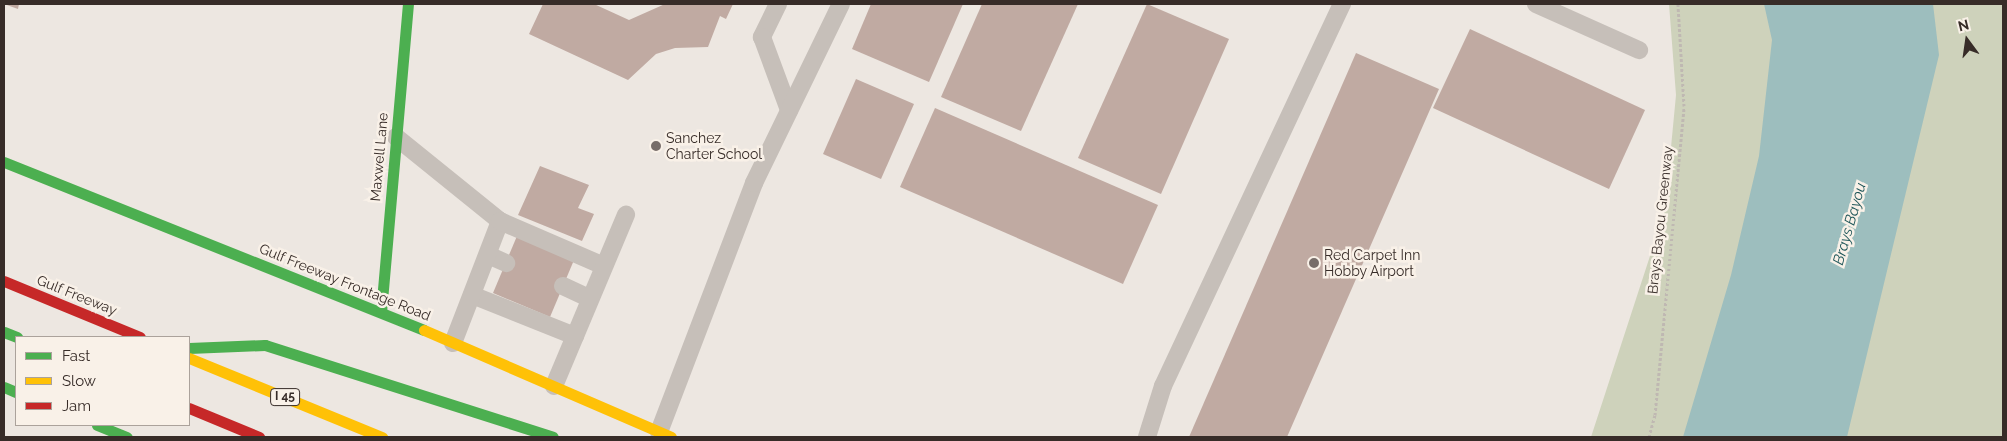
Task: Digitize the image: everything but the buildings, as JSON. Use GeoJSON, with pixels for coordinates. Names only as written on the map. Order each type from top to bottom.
{"type":"FeatureCollection","features":[{"type":"Feature","properties":{"kind":"main road","name":"Maxwell Lane"},"geometry":{"type":"LineString","coordinates":[[381,312],[408,4]]}},
{"type":"Feature","properties":{"kind":"main road","name":"Gulf Freeway Frontage Road"},"geometry":{"type":"LineString","coordinates":[[4,162],[381,312],[665,434]]}},
{"type":"Feature","properties":{"kind":"main road","name":"Gulf Freeway"},"geometry":{"type":"LineString","coordinates":[[4,281],[138,336]]}},
{"type":"Feature","properties":{"kind":"main road"},"geometry":{"type":"LineString","coordinates":[[190,348],[266,345],[553,437]]}},
{"type":"Feature","properties":{"kind":"main road","name":"I 45"},"geometry":{"type":"LineString","coordinates":[[190,358],[382,437]]}},
{"type":"Feature","properties":{"kind":"main road"},"geometry":{"type":"LineString","coordinates":[[190,408],[259,437]]}},
{"type":"Feature","properties":{"kind":"main road"},"geometry":{"type":"LineString","coordinates":[[87,426],[100,437]]}},
{"type":"Feature","properties":{"kind":"main road"},"geometry":{"type":"LineString","coordinates":[[99,426],[126,437]]}},
{"type":"Feature","properties":{"kind":"lane"},"geometry":{"type":"LineString","coordinates":[[778,4],[762,37],[789,110]]}},
{"type":"Feature","properties":{"kind":"lane"},"geometry":{"type":"LineString","coordinates":[[665,434],[754,183],[841,4]]}},
{"type":"Feature","properties":{"kind":"lane"},"geometry":{"type":"LineString","coordinates":[[1147,437],[1163,386],[1342,4]]}},
{"type":"Feature","properties":{"kind":"lane"},"geometry":{"type":"LineString","coordinates":[[1536,4],[1639,50]]}},
{"type":"Feature","properties":{"kind":"lane"},"geometry":{"type":"LineString","coordinates":[[396,137],[500,221],[604,266]]}},
{"type":"Feature","properties":{"kind":"lane"},"geometry":{"type":"LineString","coordinates":[[554,386],[589,298],[626,215]]}},
{"type":"Feature","properties":{"kind":"lane"},"geometry":{"type":"LineString","coordinates":[[453,343],[500,221]]}},
{"type":"Feature","properties":{"kind":"lane"},"geometry":{"type":"LineString","coordinates":[[488,255],[506,263]]}},
{"type":"Feature","properties":{"kind":"lane"},"geometry":{"type":"LineString","coordinates":[[563,286],[589,298]]}},
{"type":"Feature","properties":{"kind":"lane"},"geometry":{"type":"LineString","coordinates":[[472,295],[575,336]]}},
{"type":"Feature","properties":{"kind":"path","name":"Brays Bayou Greenway"},"geometry":{"type":"LineString","coordinates":[[1649,437],[1655,415],[1684,106],[1678,4]]}},
{"type":"Feature","properties":{"kind":"green space"},"geometry":{"type":"Polygon","coordinates":[[[1669,4],[2003,4],[2003,437],[1591,437],[1665,210],[1676,95],[1669,4]]]}},
{"type":"Feature","properties":{"kind":"water","name":"Brays Bayou"},"geometry":{"type":"Polygon","coordinates":[[[1764,4],[1933,4],[1939,55],[1847,437],[1683,437],[1731,275],[1759,156],[1772,40],[1764,4]]]}},
{"type":"Feature","properties":{"kind":"traffic: fast"},"geometry":{"type":"LineString","coordinates":[[381,312],[408,4]]}},
{"type":"Feature","properties":{"kind":"traffic: fast"},"geometry":{"type":"LineString","coordinates":[[4,162],[424,330]]}},
{"type":"Feature","properties":{"kind":"traffic: fast"},"geometry":{"type":"LineString","coordinates":[[4,332],[15,336]]}},
{"type":"Feature","properties":{"kind":"traffic: fast"},"geometry":{"type":"LineString","coordinates":[[190,348],[265,345],[553,437]]}},
{"type":"Feature","properties":{"kind":"traffic: fast"},"geometry":{"type":"LineString","coordinates":[[4,387],[15,392]]}},
{"type":"Feature","properties":{"kind":"traffic: fast"},"geometry":{"type":"LineString","coordinates":[[100,426],[127,437]]}},
{"type":"Feature","properties":{"kind":"traffic: slow"},"geometry":{"type":"LineString","coordinates":[[424,330],[671,437]]}},
{"type":"Feature","properties":{"kind":"traffic: slow"},"geometry":{"type":"LineString","coordinates":[[190,358],[382,437]]}},
{"type":"Feature","properties":{"kind":"traffic: jam"},"geometry":{"type":"LineString","coordinates":[[4,281],[138,336]]}},
{"type":"Feature","properties":{"kind":"traffic: jam"},"geometry":{"type":"LineString","coordinates":[[190,408],[259,437]]}},
{"type":"Feature","properties":{"kind":"place","name":"Sanchez Charter School"},"geometry":{"type":"Point","coordinates":[656,146]}},
{"type":"Feature","properties":{"kind":"place","name":"Red Carpet Inn Hobby Airport"},"geometry":{"type":"Point","coordinates":[1314,263]}}]}
